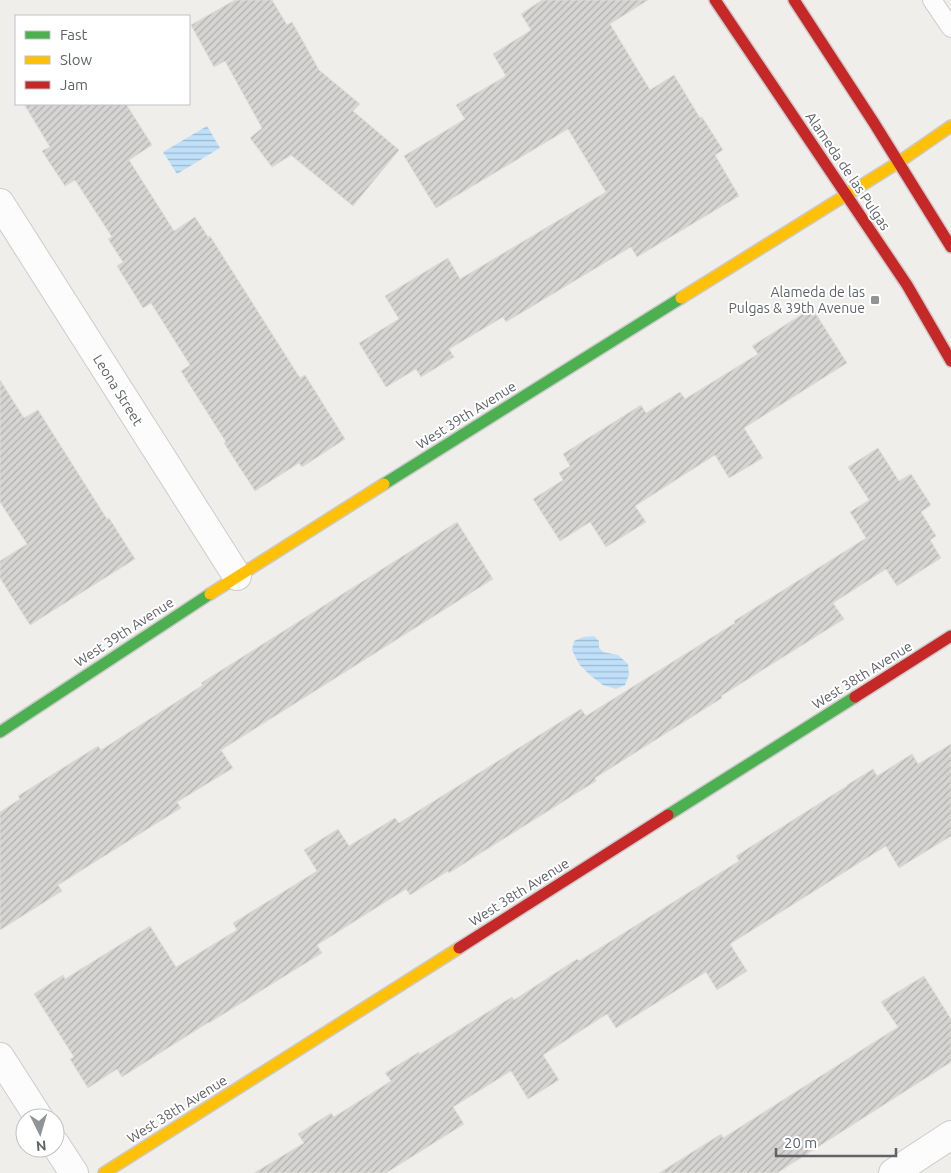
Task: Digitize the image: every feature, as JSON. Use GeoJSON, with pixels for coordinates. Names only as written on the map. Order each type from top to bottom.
{"type":"FeatureCollection","features":[{"type":"Feature","properties":{"kind":"street","name":"Alameda de las Pulgas"},"geometry":{"type":"LineString","coordinates":[[715,0],[907,285],[951,361]]}},
{"type":"Feature","properties":{"kind":"street"},"geometry":{"type":"LineString","coordinates":[[794,0],[845,77],[951,247]]}},
{"type":"Feature","properties":{"kind":"street","name":"West 39th Avenue"},"geometry":{"type":"LineString","coordinates":[[0,732],[237,576],[898,162],[951,126]]}},
{"type":"Feature","properties":{"kind":"street","name":"Leona Street"},"geometry":{"type":"LineString","coordinates":[[0,203],[237,576]]}},
{"type":"Feature","properties":{"kind":"street","name":"West 38th Avenue"},"geometry":{"type":"LineString","coordinates":[[104,1173],[951,636]]}},
{"type":"Feature","properties":{"kind":"street"},"geometry":{"type":"LineString","coordinates":[[0,1057],[33,1108]]}},
{"type":"Feature","properties":{"kind":"street"},"geometry":{"type":"LineString","coordinates":[[893,1173],[951,1135]]}},
{"type":"Feature","properties":{"kind":"street"},"geometry":{"type":"LineString","coordinates":[[64,1158],[74,1173]]}},
{"type":"Feature","properties":{"kind":"lane"},"geometry":{"type":"LineString","coordinates":[[932,0],[951,28]]}},
{"type":"Feature","properties":{"kind":"water"},"geometry":{"type":"Polygon","coordinates":[[[207,126],[220,148],[177,174],[163,152],[207,126]]]}},
{"type":"Feature","properties":{"kind":"water"},"geometry":{"type":"Polygon","coordinates":[[[594,636],[599,641],[599,648],[603,652],[618,655],[628,664],[629,675],[625,685],[616,689],[603,685],[579,664],[572,650],[574,641],[583,637],[594,636]]]}},
{"type":"Feature","properties":{"kind":"building"},"geometry":{"type":"Polygon","coordinates":[[[235,0],[272,0],[287,25],[292,22],[319,70],[360,104],[353,111],[399,150],[353,206],[291,155],[272,167],[250,138],[262,128],[225,61],[214,67],[191,25],[235,0]]]}},
{"type":"Feature","properties":{"kind":"building"},"geometry":{"type":"Polygon","coordinates":[[[542,0],[648,0],[610,24],[650,90],[674,75],[700,118],[702,117],[723,150],[715,155],[739,196],[637,257],[631,247],[506,322],[503,317],[449,349],[454,357],[421,377],[416,369],[386,387],[359,343],[399,319],[385,296],[448,258],[460,279],[606,192],[568,129],[436,208],[404,156],[465,119],[456,105],[506,76],[493,54],[531,30],[521,14],[542,0]]]}},
{"type":"Feature","properties":{"kind":"building"},"geometry":{"type":"Polygon","coordinates":[[[25,105],[127,105],[152,145],[129,160],[174,231],[195,217],[208,237],[210,236],[300,378],[305,375],[345,439],[302,467],[299,463],[255,491],[181,371],[190,365],[151,303],[143,308],[117,266],[123,262],[108,239],[112,237],[75,180],[65,186],[42,151],[50,147],[25,105]]]}},
{"type":"Feature","properties":{"kind":"building"},"geometry":{"type":"Polygon","coordinates":[[[812,308],[847,363],[744,428],[763,458],[729,478],[715,455],[635,506],[646,522],[606,547],[590,522],[560,541],[533,499],[563,480],[559,473],[570,466],[563,454],[641,405],[646,413],[680,392],[685,399],[758,354],[752,346],[812,308]]]}},
{"type":"Feature","properties":{"kind":"building"},"geometry":{"type":"Polygon","coordinates":[[[0,380],[24,418],[38,410],[107,519],[109,518],[135,559],[30,625],[0,578],[0,561],[27,544],[0,502],[0,380]]]}},
{"type":"Feature","properties":{"kind":"building"},"geometry":{"type":"Polygon","coordinates":[[[878,448],[899,481],[911,474],[931,505],[921,512],[936,536],[930,540],[941,558],[897,586],[886,569],[833,603],[844,619],[595,778],[596,781],[449,873],[448,871],[410,895],[406,889],[317,945],[322,953],[122,1077],[117,1069],[88,1088],[70,1059],[74,1057],[34,994],[63,975],[65,979],[150,926],[176,967],[237,930],[233,923],[317,871],[304,850],[338,829],[349,846],[395,818],[399,823],[581,709],[586,716],[735,623],[734,621],[866,538],[850,512],[869,500],[848,467],[878,448]]]}},
{"type":"Feature","properties":{"kind":"building"},"geometry":{"type":"Polygon","coordinates":[[[457,522],[493,579],[221,750],[233,768],[177,802],[181,808],[58,885],[62,891],[0,930],[0,812],[20,799],[18,796],[98,746],[101,750],[203,685],[201,683],[457,522]]]}},
{"type":"Feature","properties":{"kind":"building"},"geometry":{"type":"Polygon","coordinates":[[[951,744],[951,836],[899,868],[886,846],[730,944],[747,971],[717,990],[706,972],[616,1028],[607,1014],[543,1055],[559,1080],[528,1099],[511,1071],[453,1107],[464,1124],[386,1173],[254,1173],[304,1143],[298,1134],[331,1113],[334,1117],[391,1081],[385,1073],[419,1052],[420,1054],[512,997],[514,1000],[577,959],[579,961],[739,861],[736,856],[847,785],[873,769],[877,776],[912,754],[918,764],[951,744]]]}},
{"type":"Feature","properties":{"kind":"building"},"geometry":{"type":"Polygon","coordinates":[[[924,976],[951,1019],[951,1062],[777,1173],[659,1173],[721,1134],[723,1138],[898,1027],[881,1002],[924,976]]]}},
{"type":"Feature","properties":{"kind":"traffic: fast"},"geometry":{"type":"LineString","coordinates":[[384,484],[681,298]]}},
{"type":"Feature","properties":{"kind":"traffic: fast"},"geometry":{"type":"LineString","coordinates":[[0,732],[210,594]]}},
{"type":"Feature","properties":{"kind":"traffic: fast"},"geometry":{"type":"LineString","coordinates":[[668,815],[855,697]]}},
{"type":"Feature","properties":{"kind":"traffic: slow"},"geometry":{"type":"LineString","coordinates":[[681,298],[899,162],[951,126]]}},
{"type":"Feature","properties":{"kind":"traffic: slow"},"geometry":{"type":"LineString","coordinates":[[210,594],[384,484]]}},
{"type":"Feature","properties":{"kind":"traffic: slow"},"geometry":{"type":"LineString","coordinates":[[104,1173],[459,948]]}},
{"type":"Feature","properties":{"kind":"traffic: jam"},"geometry":{"type":"LineString","coordinates":[[715,0],[907,285],[951,361]]}},
{"type":"Feature","properties":{"kind":"traffic: jam"},"geometry":{"type":"LineString","coordinates":[[794,0],[874,123],[951,247]]}},
{"type":"Feature","properties":{"kind":"traffic: jam"},"geometry":{"type":"LineString","coordinates":[[855,697],[951,636]]}},
{"type":"Feature","properties":{"kind":"traffic: jam"},"geometry":{"type":"LineString","coordinates":[[459,948],[668,815]]}},
{"type":"Feature","properties":{"kind":"place","name":"Alameda de las Pulgas & 39th Avenue"},"geometry":{"type":"Point","coordinates":[875,300]}}]}
